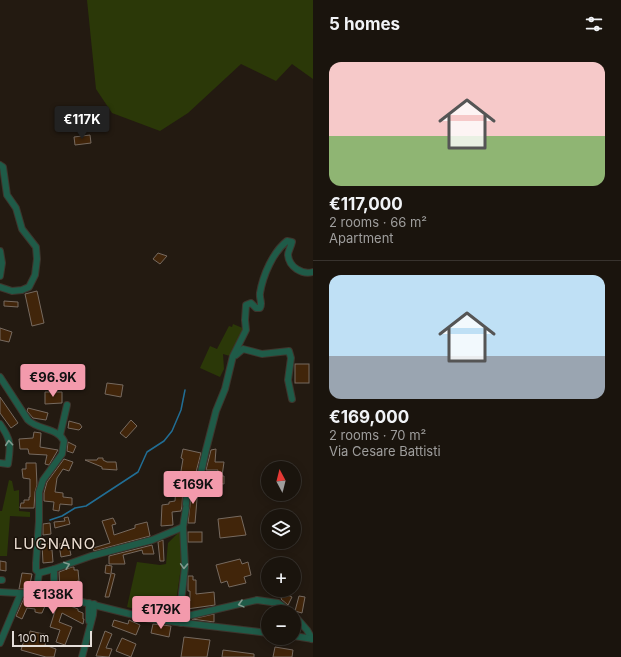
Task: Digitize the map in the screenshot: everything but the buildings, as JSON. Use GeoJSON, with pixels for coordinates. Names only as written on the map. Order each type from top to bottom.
{"type":"FeatureCollection","features":[{"type":"Feature","properties":{"kind":"street"},"geometry":{"type":"LineString","coordinates":[[0,165],[3,167],[7,195],[16,208],[22,229],[36,248],[35,275],[29,287],[22,290],[12,291],[0,287]]}},
{"type":"Feature","properties":{"kind":"street"},"geometry":{"type":"LineString","coordinates":[[0,193],[7,195]]}},
{"type":"Feature","properties":{"kind":"street"},"geometry":{"type":"LineString","coordinates":[[182,620],[181,602],[185,567],[183,527],[188,481],[199,481],[216,411],[226,390],[232,362],[246,330],[246,305],[251,303],[256,308],[260,308],[259,294],[266,271],[280,247],[287,241],[291,241],[288,257],[292,266],[299,270],[313,272]]}},
{"type":"Feature","properties":{"kind":"street"},"geometry":{"type":"LineString","coordinates":[[0,251],[2,263],[0,276]]}},
{"type":"Feature","properties":{"kind":"street"},"geometry":{"type":"LineString","coordinates":[[232,362],[238,351],[244,349],[262,354],[289,352],[292,358],[288,380],[292,399]]}},
{"type":"Feature","properties":{"kind":"street"},"geometry":{"type":"LineString","coordinates":[[0,377],[30,422],[60,435],[65,444],[62,454],[43,480],[39,492],[39,521],[36,563],[36,570],[39,573],[36,594]]}},
{"type":"Feature","properties":{"kind":"street"},"geometry":{"type":"LineString","coordinates":[[60,435],[67,405]]}},
{"type":"Feature","properties":{"kind":"street"},"geometry":{"type":"LineString","coordinates":[[0,424],[9,438],[8,464],[0,463]]}},
{"type":"Feature","properties":{"kind":"street"},"geometry":{"type":"LineString","coordinates":[[39,573],[91,556],[152,540],[183,527]]}},
{"type":"Feature","properties":{"kind":"street"},"geometry":{"type":"LineString","coordinates":[[54,569],[54,595]]}},
{"type":"Feature","properties":{"kind":"street"},"geometry":{"type":"LineString","coordinates":[[0,592],[54,595],[150,619],[182,620],[261,632]]}},
{"type":"Feature","properties":{"kind":"street"},"geometry":{"type":"LineString","coordinates":[[0,643],[21,593]]}},
{"type":"Feature","properties":{"kind":"street"},"geometry":{"type":"LineString","coordinates":[[182,620],[257,600],[278,603],[281,605]]}},
{"type":"Feature","properties":{"kind":"street"},"geometry":{"type":"LineString","coordinates":[[91,604],[93,615]]}},
{"type":"Feature","properties":{"kind":"street"},"geometry":{"type":"LineString","coordinates":[[89,627],[91,604]]}},
{"type":"Feature","properties":{"kind":"street"},"geometry":{"type":"LineString","coordinates":[[82,657],[93,615],[104,607]]}},
{"type":"Feature","properties":{"kind":"street"},"geometry":{"type":"LineString","coordinates":[[301,623],[312,639]]}},
{"type":"Feature","properties":{"kind":"street"},"geometry":{"type":"LineString","coordinates":[[301,637],[312,639]]}},
{"type":"Feature","properties":{"kind":"green space"},"geometry":{"type":"Polygon","coordinates":[[[87,0],[313,0],[313,79],[292,64],[276,81],[241,64],[188,113],[160,131],[112,113],[96,89],[87,0]]]}},
{"type":"Feature","properties":{"kind":"green space"},"geometry":{"type":"Polygon","coordinates":[[[233,324],[245,329],[230,356],[223,354],[224,369],[220,377],[200,368],[210,346],[217,349],[229,326],[232,327],[233,324]]]}},
{"type":"Feature","properties":{"kind":"green space"},"geometry":{"type":"Polygon","coordinates":[[[9,480],[12,481],[14,491],[19,490],[19,511],[30,512],[30,517],[10,516],[7,556],[0,556],[0,511],[2,511],[9,480]]]}},
{"type":"Feature","properties":{"kind":"green space"},"geometry":{"type":"Polygon","coordinates":[[[179,532],[181,532],[181,567],[176,602],[177,617],[150,613],[127,607],[137,562],[160,565],[166,564],[168,543],[179,532]]]}},
{"type":"Feature","properties":{"kind":"waterway"},"geometry":{"type":"LineString","coordinates":[[50,520],[62,516],[75,508],[86,506],[138,472],[147,452],[164,441],[172,431],[181,410],[185,390]]}},
{"type":"Feature","properties":{"kind":"district","name":"LUGNANO"},"geometry":{"type":"Point","coordinates":[55,544]}}]}
